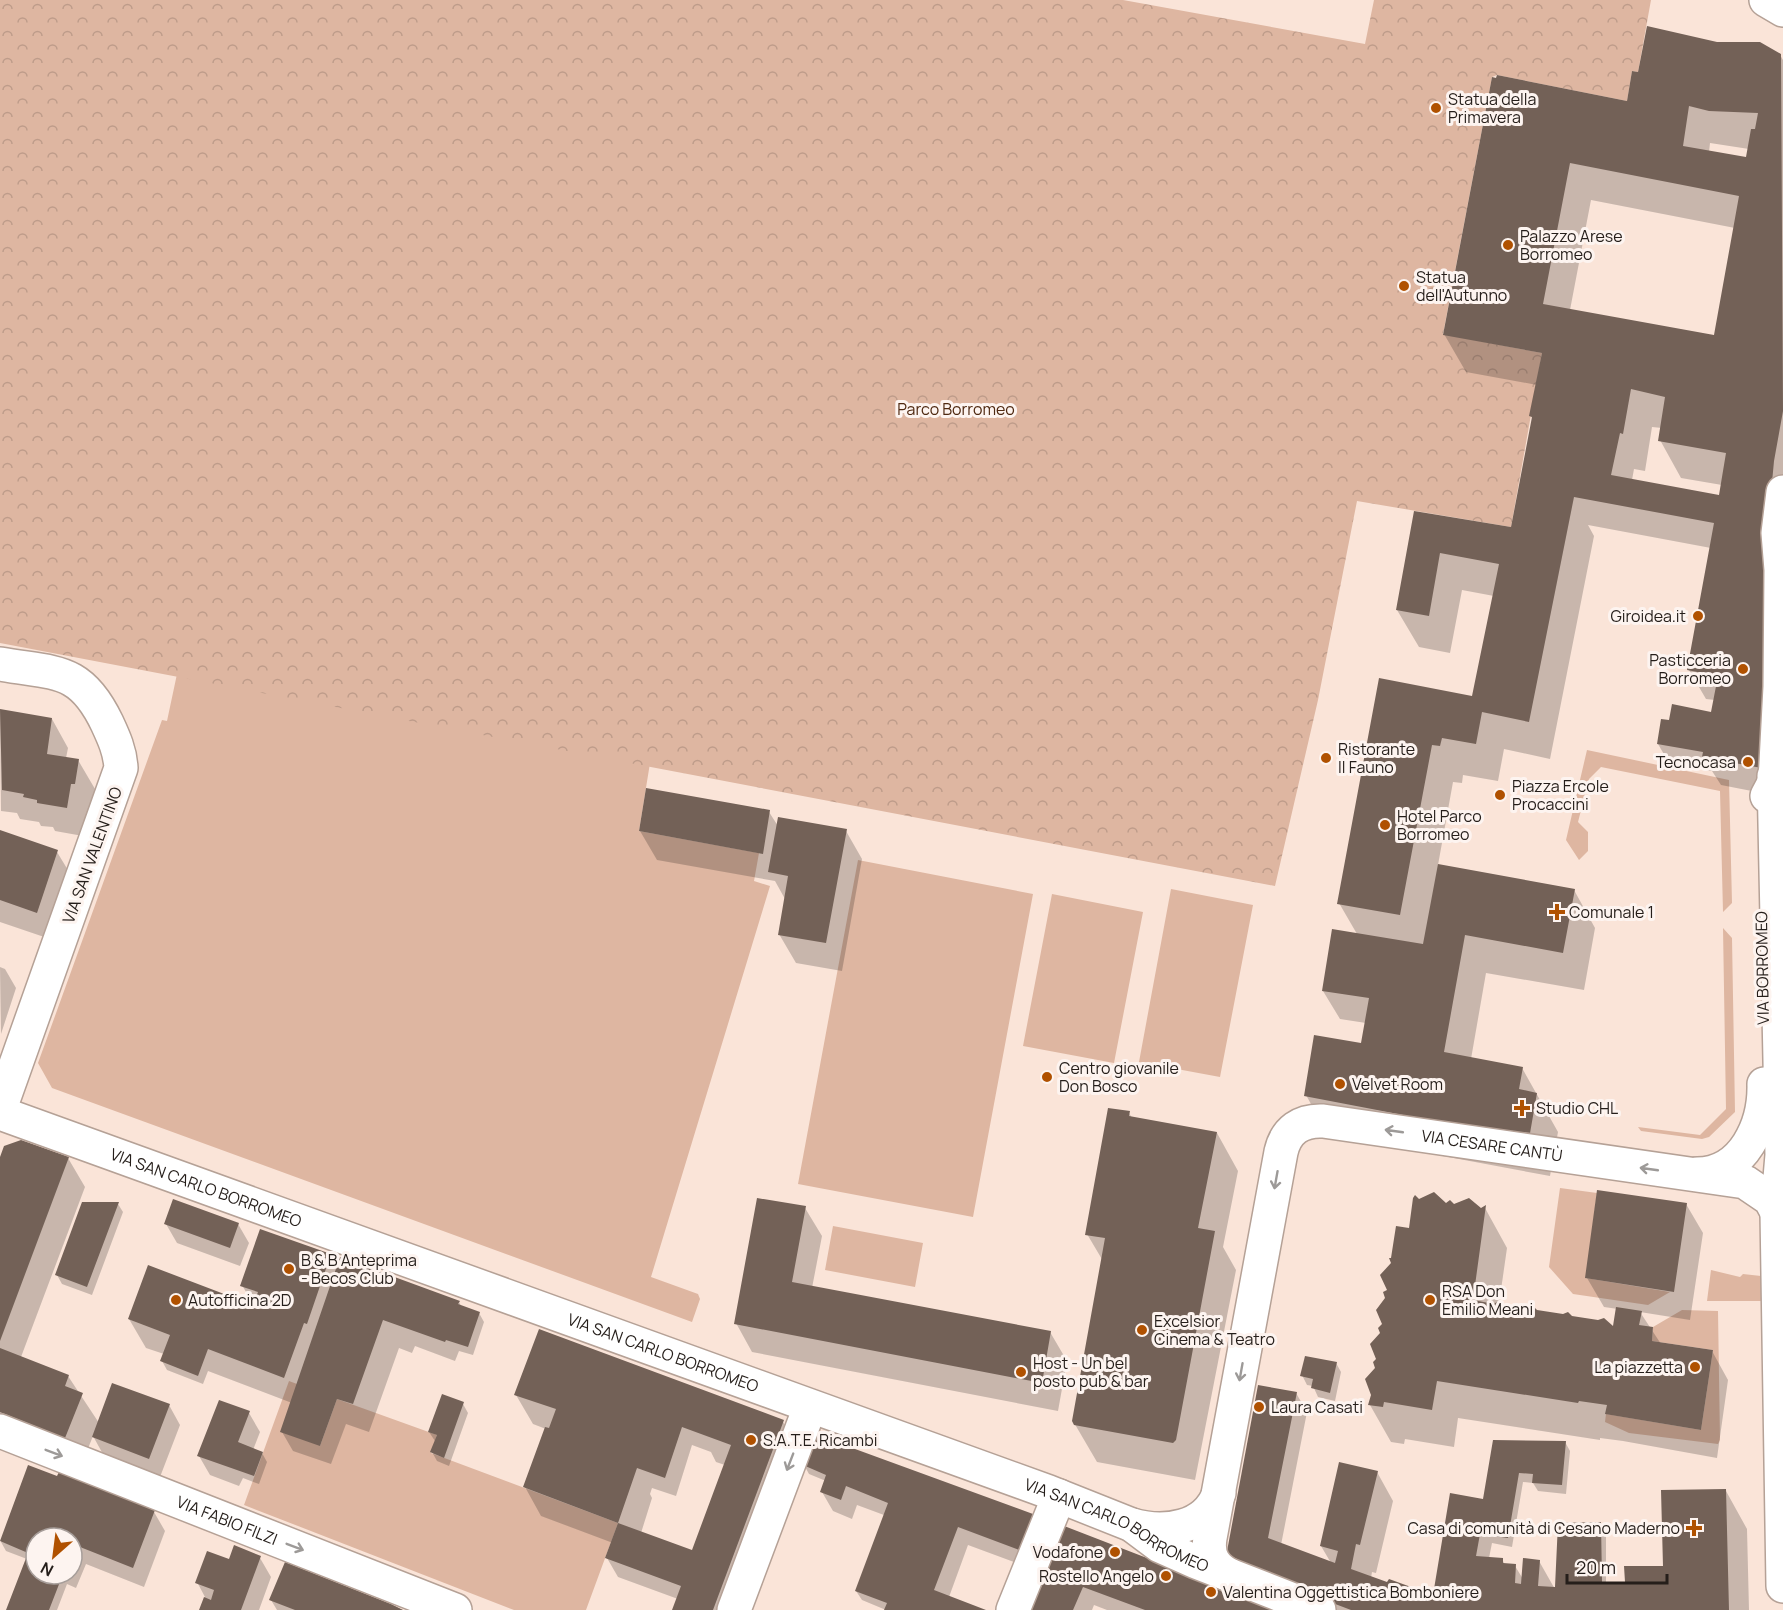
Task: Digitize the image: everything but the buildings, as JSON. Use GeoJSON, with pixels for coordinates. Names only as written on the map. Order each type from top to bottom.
{"type":"FeatureCollection","features":[{"type":"Feature","properties":{"kind":"street"},"geometry":{"type":"LineString","coordinates":[[1766,0],[1783,10]]}},
{"type":"Feature","properties":{"kind":"street","name":"VIA BORROMEO"},"geometry":{"type":"LineString","coordinates":[[1778,1610],[1783,1584],[1777,1212],[1782,1155],[1774,776],[1781,687],[1782,569],[1778,558],[1783,492]]}},
{"type":"Feature","properties":{"kind":"street","name":"VIA SAN VALENTINO"},"geometry":{"type":"LineString","coordinates":[[0,664],[56,674],[80,683],[99,706],[117,745],[121,768],[0,1111]]}},
{"type":"Feature","properties":{"kind":"street","name":"VIA BORROMEO"},"geometry":{"type":"LineString","coordinates":[[1739,1155],[1760,1123],[1764,1095],[1760,845],[1764,807],[1774,776]]}},
{"type":"Feature","properties":{"kind":"street","name":"VIA SAN CARLO BORROMEO"},"geometry":{"type":"LineString","coordinates":[[0,1111],[1059,1496],[1132,1525],[1167,1550],[1319,1610]]}},
{"type":"Feature","properties":{"kind":"street","name":"VIA CESARE CANTÙ"},"geometry":{"type":"LineString","coordinates":[[1219,1494],[1281,1152],[1286,1138],[1296,1127],[1308,1122],[1323,1121],[1745,1182],[1770,1199],[1777,1212]]}},
{"type":"Feature","properties":{"kind":"street","name":"VIA CESARE CANTÙ"},"geometry":{"type":"LineString","coordinates":[[1688,1174],[1713,1172],[1739,1155]]}},
{"type":"Feature","properties":{"kind":"street"},"geometry":{"type":"LineString","coordinates":[[734,1610],[810,1407]]}},
{"type":"Feature","properties":{"kind":"street","name":"VIA FABIO FILZI"},"geometry":{"type":"LineString","coordinates":[[0,1431],[454,1610]]}},
{"type":"Feature","properties":{"kind":"street"},"geometry":{"type":"LineString","coordinates":[[1132,1525],[1166,1530],[1186,1525],[1203,1516],[1216,1502],[1219,1494]]}},
{"type":"Feature","properties":{"kind":"street"},"geometry":{"type":"LineString","coordinates":[[1219,1494],[1211,1529],[1209,1553],[1214,1564],[1231,1576]]}},
{"type":"Feature","properties":{"kind":"street"},"geometry":{"type":"LineString","coordinates":[[1013,1610],[1059,1496]]}},
{"type":"Feature","properties":{"kind":"green space","name":"Parco Borromeo"},"geometry":{"type":"Polygon","coordinates":[[[0,0],[1123,0],[1365,44],[1374,0],[1651,0],[1638,72],[1632,71],[1627,101],[1497,75],[1492,77],[1443,334],[1542,353],[1511,527],[1357,501],[1318,700],[1275,886],[0,643],[0,0]]]}},
{"type":"Feature","properties":{"kind":"green space"},"geometry":{"type":"Polygon","coordinates":[[[177,674],[650,763],[639,831],[759,853],[754,881],[770,886],[651,1277],[698,1294],[700,1299],[692,1322],[52,1088],[38,1063],[162,720],[167,721],[177,674]]]}},
{"type":"Feature","properties":{"kind":"green space"},"geometry":{"type":"Polygon","coordinates":[[[1587,750],[1729,780],[1732,903],[1723,912],[1720,791],[1601,767],[1589,779],[1578,822],[1588,832],[1588,851],[1579,860],[1566,840],[1587,750]]]}},
{"type":"Feature","properties":{"kind":"green space"},"geometry":{"type":"Polygon","coordinates":[[[858,860],[1033,894],[973,1217],[798,1184],[858,860]]]}},
{"type":"Feature","properties":{"kind":"green space"},"geometry":{"type":"Polygon","coordinates":[[[1171,889],[1253,905],[1220,1077],[1139,1062],[1171,889]]]}},
{"type":"Feature","properties":{"kind":"green space"},"geometry":{"type":"Polygon","coordinates":[[[1052,894],[1143,912],[1114,1063],[1023,1046],[1052,894]]]}},
{"type":"Feature","properties":{"kind":"green space"},"geometry":{"type":"Polygon","coordinates":[[[1723,928],[1732,938],[1735,1112],[1709,1137],[1702,1139],[1641,1131],[1638,1127],[1700,1135],[1726,1109],[1723,928]]]}},
{"type":"Feature","properties":{"kind":"green space"},"geometry":{"type":"Polygon","coordinates":[[[1560,1188],[1597,1193],[1586,1278],[1670,1292],[1648,1305],[1573,1294],[1549,1267],[1560,1188]]]}},
{"type":"Feature","properties":{"kind":"green space"},"geometry":{"type":"Polygon","coordinates":[[[833,1226],[923,1243],[915,1287],[825,1270],[833,1226]]]}},
{"type":"Feature","properties":{"kind":"green space"},"geometry":{"type":"Polygon","coordinates":[[[1711,1270],[1740,1277],[1743,1274],[1761,1276],[1761,1301],[1707,1301],[1711,1270]]]}},
{"type":"Feature","properties":{"kind":"green space"},"geometry":{"type":"Polygon","coordinates":[[[1682,1310],[1718,1311],[1720,1440],[1718,1444],[1629,1433],[1605,1422],[1606,1414],[1701,1430],[1713,1350],[1652,1341],[1653,1327],[1682,1310]]]}},
{"type":"Feature","properties":{"kind":"green space"},"geometry":{"type":"Polygon","coordinates":[[[289,1381],[297,1384],[320,1446],[337,1399],[437,1435],[431,1453],[618,1523],[586,1610],[514,1610],[244,1505],[289,1381]]]}},
{"type":"Feature","properties":{"kind":"place","name":"Statua della Primavera"},"geometry":{"type":"Point","coordinates":[1436,108]}},
{"type":"Feature","properties":{"kind":"place","name":"Palazzo Arese Borromeo"},"geometry":{"type":"Point","coordinates":[1508,245]}},
{"type":"Feature","properties":{"kind":"place","name":"Statua dell'Autunno"},"geometry":{"type":"Point","coordinates":[1404,286]}},
{"type":"Feature","properties":{"kind":"place","name":"Giroidea.it"},"geometry":{"type":"Point","coordinates":[1698,616]}},
{"type":"Feature","properties":{"kind":"place","name":"Pasticceria Borromeo"},"geometry":{"type":"Point","coordinates":[1743,669]}},
{"type":"Feature","properties":{"kind":"place","name":"Ristorante Il Fauno"},"geometry":{"type":"Point","coordinates":[1326,758]}},
{"type":"Feature","properties":{"kind":"place","name":"Tecnocasa"},"geometry":{"type":"Point","coordinates":[1748,762]}},
{"type":"Feature","properties":{"kind":"place","name":"Piazza Ercole Procaccini"},"geometry":{"type":"Point","coordinates":[1500,795]}},
{"type":"Feature","properties":{"kind":"place","name":"Hotel Parco Borromeo"},"geometry":{"type":"Point","coordinates":[1385,825]}},
{"type":"Feature","properties":{"kind":"place","name":"Comunale 1"},"geometry":{"type":"Point","coordinates":[1557,912]}},
{"type":"Feature","properties":{"kind":"place","name":"Centro giovanile Don Bosco"},"geometry":{"type":"Point","coordinates":[1047,1077]}},
{"type":"Feature","properties":{"kind":"place","name":"Velvet Room"},"geometry":{"type":"Point","coordinates":[1340,1084]}},
{"type":"Feature","properties":{"kind":"place","name":"Studio CHL"},"geometry":{"type":"Point","coordinates":[1522,1108]}},
{"type":"Feature","properties":{"kind":"place","name":"B & B Anteprima - Becos Club"},"geometry":{"type":"Point","coordinates":[289,1269]}},
{"type":"Feature","properties":{"kind":"place","name":"Autofficina 2D"},"geometry":{"type":"Point","coordinates":[176,1300]}},
{"type":"Feature","properties":{"kind":"place","name":"RSA Don Emilio Meani"},"geometry":{"type":"Point","coordinates":[1430,1300]}},
{"type":"Feature","properties":{"kind":"place","name":"Excelsior Cinema & Teatro"},"geometry":{"type":"Point","coordinates":[1142,1330]}},
{"type":"Feature","properties":{"kind":"place","name":"La piazzetta"},"geometry":{"type":"Point","coordinates":[1695,1367]}},
{"type":"Feature","properties":{"kind":"place","name":"Host - Un bel posto pub & bar"},"geometry":{"type":"Point","coordinates":[1021,1372]}},
{"type":"Feature","properties":{"kind":"place","name":"Laura Casati"},"geometry":{"type":"Point","coordinates":[1259,1407]}},
{"type":"Feature","properties":{"kind":"place","name":"S.A.T.E. Ricambi"},"geometry":{"type":"Point","coordinates":[751,1440]}},
{"type":"Feature","properties":{"kind":"place","name":"Casa di comunità di Cesano Maderno"},"geometry":{"type":"Point","coordinates":[1694,1528]}},
{"type":"Feature","properties":{"kind":"place","name":"Vodafone"},"geometry":{"type":"Point","coordinates":[1115,1552]}},
{"type":"Feature","properties":{"kind":"place","name":"Rostello Angelo"},"geometry":{"type":"Point","coordinates":[1166,1576]}},
{"type":"Feature","properties":{"kind":"place","name":"Valentina Oggettistica Bomboniere"},"geometry":{"type":"Point","coordinates":[1211,1592]}}]}
